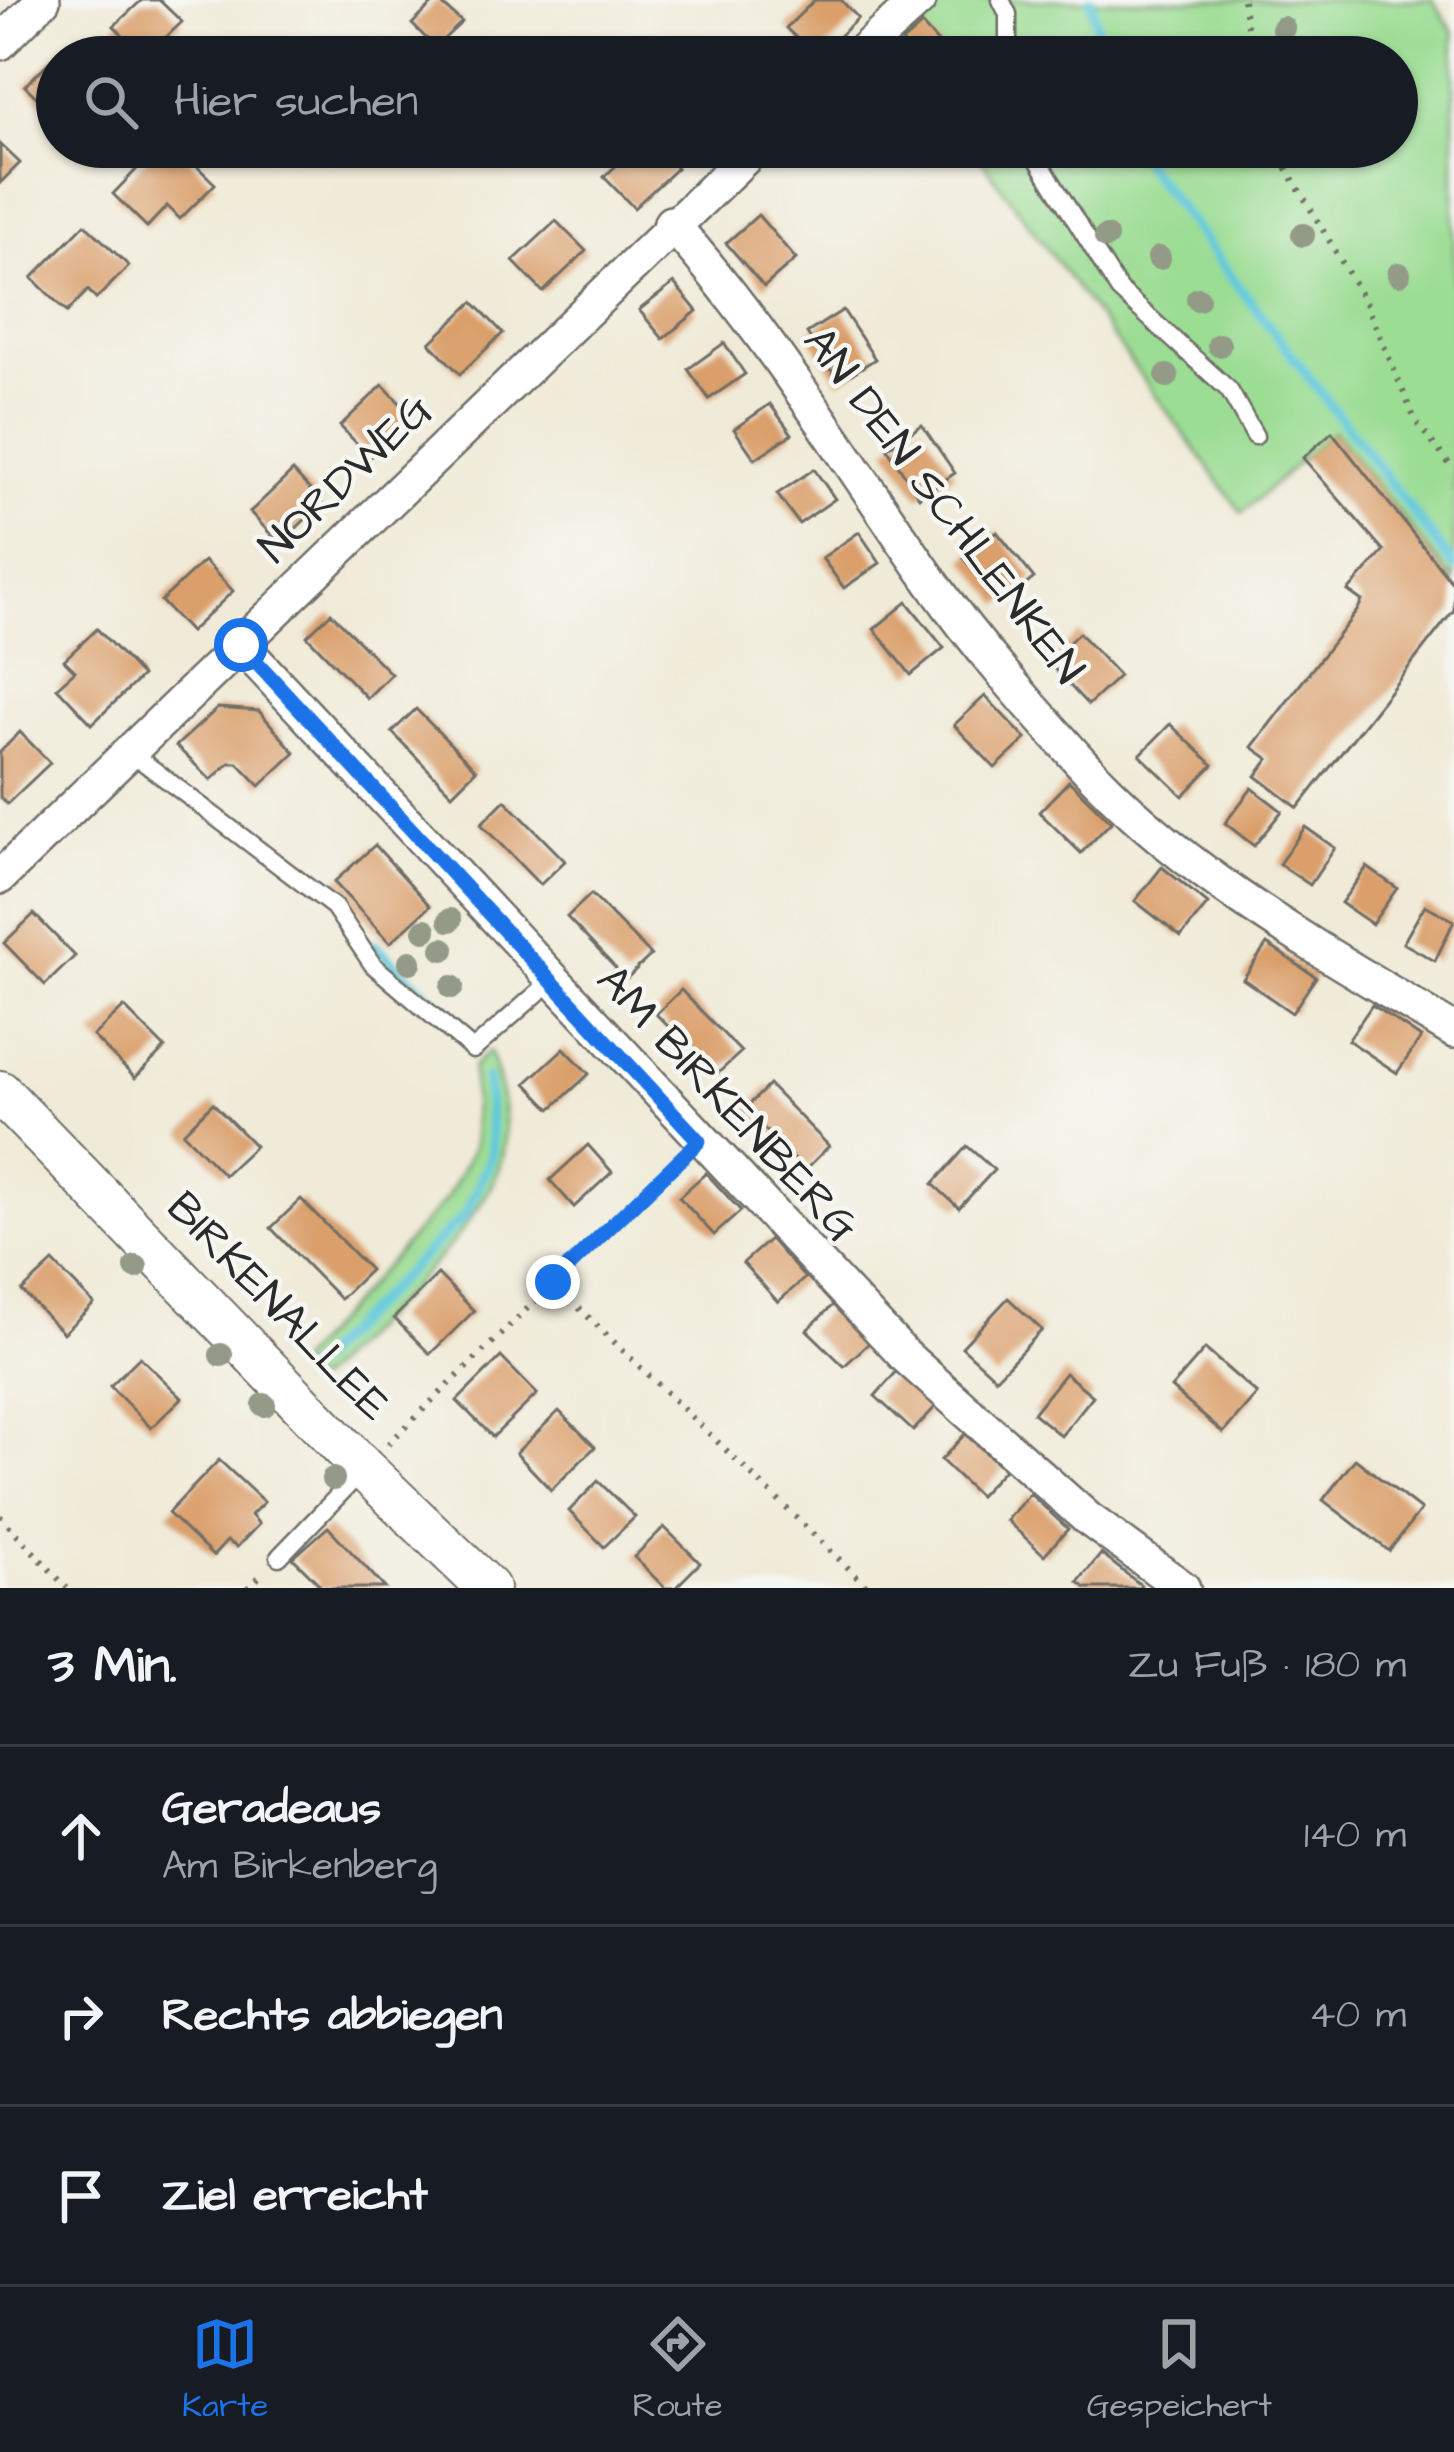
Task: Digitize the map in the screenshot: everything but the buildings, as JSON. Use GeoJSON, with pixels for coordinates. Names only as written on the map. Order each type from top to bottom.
{"type":"FeatureCollection","features":[{"type":"Feature","properties":{"kind":"street"},"geometry":{"type":"LineString","coordinates":[[0,43],[43,0]]}},
{"type":"Feature","properties":{"kind":"street"},"geometry":{"type":"LineString","coordinates":[[879,36],[919,0]]}},
{"type":"Feature","properties":{"kind":"street","name":"NORDWEG"},"geometry":{"type":"LineString","coordinates":[[0,877],[733,168]]}},
{"type":"Feature","properties":{"kind":"street","name":"AN DEN SCHLENKEN"},"geometry":{"type":"LineString","coordinates":[[671,224],[806,399],[937,590],[1081,763],[1214,883],[1454,1030]]}},
{"type":"Feature","properties":{"kind":"street","name":"AM BIRKENBERG"},"geometry":{"type":"LineString","coordinates":[[241,645],[550,982],[905,1356],[1087,1518],[1183,1588]]}},
{"type":"Feature","properties":{"kind":"street","name":"BIRKENALLEE"},"geometry":{"type":"LineString","coordinates":[[0,1093],[364,1469],[488,1588]]}},
{"type":"Feature","properties":{"kind":"lane"},"geometry":{"type":"LineString","coordinates":[[1001,0],[1008,14],[1008,36]]}},
{"type":"Feature","properties":{"kind":"lane"},"geometry":{"type":"LineString","coordinates":[[1043,168],[1119,290],[1229,391],[1255,436]]}},
{"type":"Feature","properties":{"kind":"lane"},"geometry":{"type":"LineString","coordinates":[[130,752],[334,907],[373,965],[473,1050],[550,982]]}},
{"type":"Feature","properties":{"kind":"lane"},"geometry":{"type":"LineString","coordinates":[[279,1557],[364,1469]]}},
{"type":"Feature","properties":{"kind":"path"},"geometry":{"type":"LineString","coordinates":[[1243,0],[1249,36]]}},
{"type":"Feature","properties":{"kind":"path"},"geometry":{"type":"LineString","coordinates":[[1286,168],[1366,303],[1416,422],[1454,470]]}},
{"type":"Feature","properties":{"kind":"path"},"geometry":{"type":"LineString","coordinates":[[364,1469],[699,1141]]}},
{"type":"Feature","properties":{"kind":"path"},"geometry":{"type":"LineString","coordinates":[[553,1282],[868,1588]]}},
{"type":"Feature","properties":{"kind":"path"},"geometry":{"type":"LineString","coordinates":[[0,1516],[67,1588]]}},
{"type":"Feature","properties":{"kind":"green space"},"geometry":{"type":"Polygon","coordinates":[[[937,0],[1433,0],[1454,33],[1454,582],[1333,431],[1242,513],[987,168],[1418,168],[1418,36],[895,36],[937,0]]]}},
{"type":"Feature","properties":{"kind":"green space"},"geometry":{"type":"Polygon","coordinates":[[[489,1051],[505,1134],[490,1188],[421,1278],[315,1382],[297,1363],[447,1198],[474,1146],[473,1066],[489,1051]]]}},
{"type":"Feature","properties":{"kind":"waterway"},"geometry":{"type":"LineString","coordinates":[[1091,0],[1099,36]]}},
{"type":"Feature","properties":{"kind":"waterway"},"geometry":{"type":"LineString","coordinates":[[1148,168],[1454,566]]}},
{"type":"Feature","properties":{"kind":"waterway"},"geometry":{"type":"LineString","coordinates":[[374,944],[471,1036]]}},
{"type":"Feature","properties":{"kind":"waterway"},"geometry":{"type":"LineString","coordinates":[[317,1360],[466,1214],[492,1155],[487,1078]]}},
{"type":"Feature","properties":{"kind":"route"},"geometry":{"type":"LineString","coordinates":[[241,645],[699,1141],[553,1282]]}}]}
